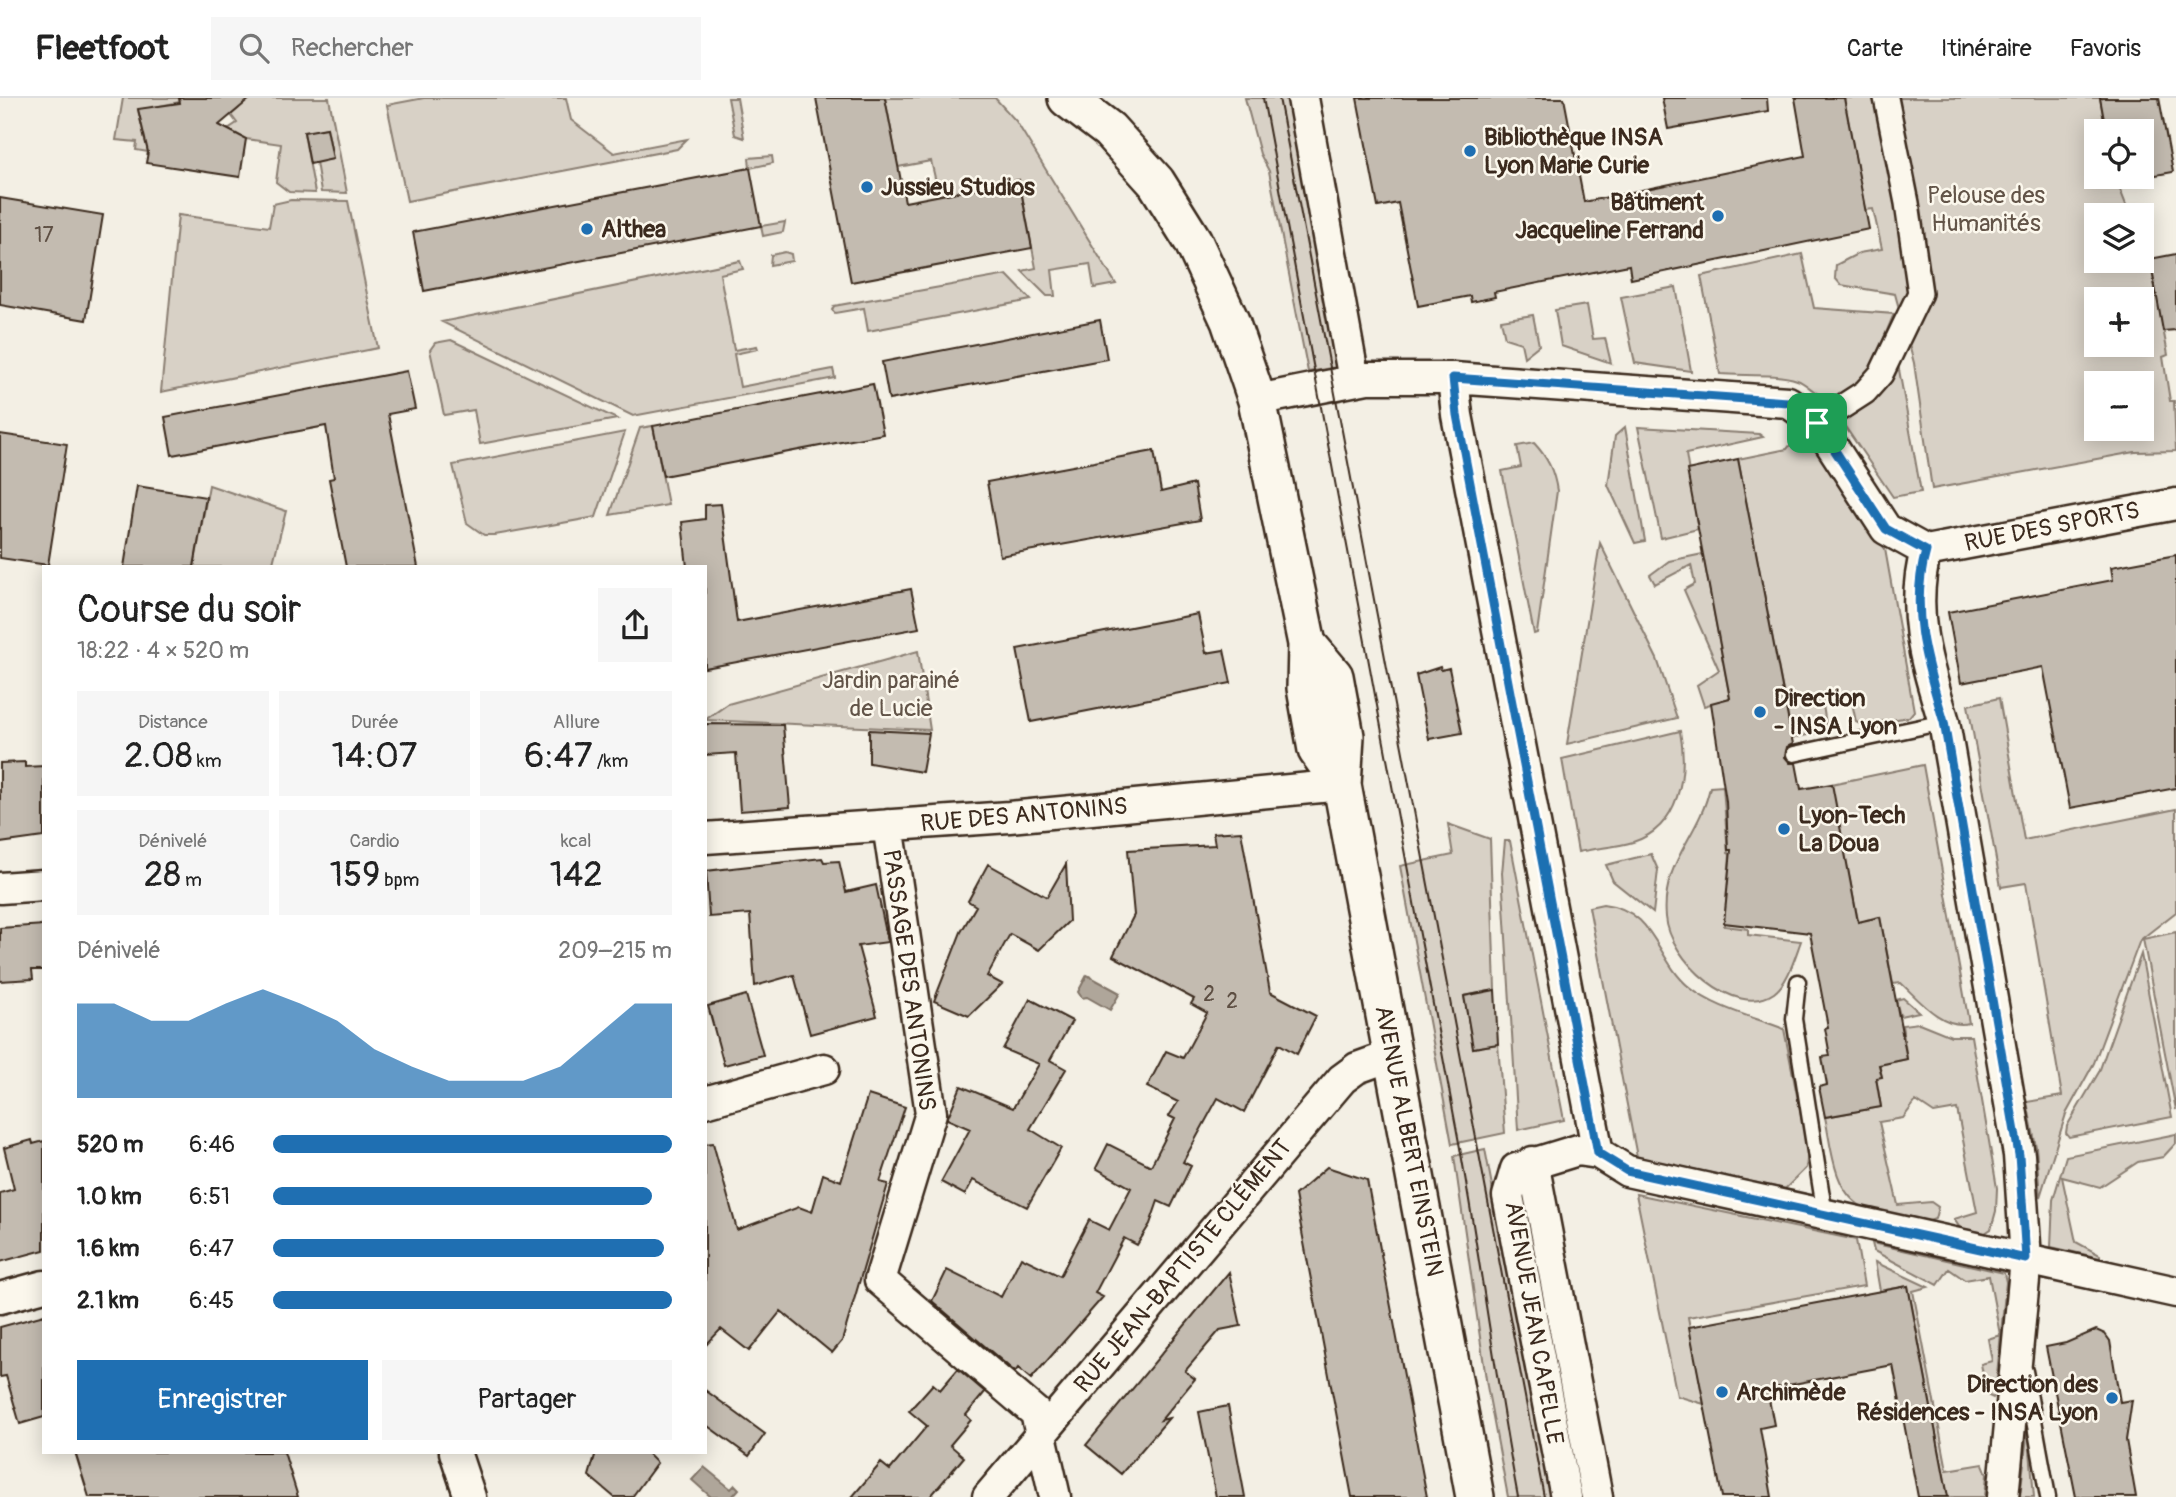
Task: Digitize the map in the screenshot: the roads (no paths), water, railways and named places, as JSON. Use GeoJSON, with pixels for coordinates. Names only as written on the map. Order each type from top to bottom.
{"type":"FeatureCollection","features":[{"type":"Feature","properties":{"kind":"street","name":"AVENUE ALBERT EINSTEIN"},"geometry":{"type":"LineString","coordinates":[[1067,98],[1109,130],[1156,182],[1192,241],[1219,293],[1257,400],[1307,644],[1306,688],[1317,750],[1342,785],[1475,1497]]}},
{"type":"Feature","properties":{"kind":"street"},"geometry":{"type":"LineString","coordinates":[[1303,98],[1354,380]]}},
{"type":"Feature","properties":{"kind":"street"},"geometry":{"type":"LineString","coordinates":[[1817,423],[1865,392],[1881,374],[1920,293],[1909,215],[1886,98]]}},
{"type":"Feature","properties":{"kind":"street"},"geometry":{"type":"LineString","coordinates":[[1257,400],[1354,380],[1406,376],[1773,399],[1800,408],[1817,423],[1886,529],[1926,551],[1917,603],[1925,659],[1944,722],[2019,1155],[2026,1259],[2003,1497]]}},
{"type":"Feature","properties":{"kind":"street"},"geometry":{"type":"LineString","coordinates":[[1453,378],[1457,415],[1598,1153]]}},
{"type":"Feature","properties":{"kind":"street","name":"RUE DES SPORTS"},"geometry":{"type":"LineString","coordinates":[[1926,551],[2176,503]]}},
{"type":"Feature","properties":{"kind":"street","name":"RUE DES ANTONINS"},"geometry":{"type":"LineString","coordinates":[[707,838],[1225,798],[1342,785]]}},
{"type":"Feature","properties":{"kind":"street","name":"PASSAGE DES ANTONINS"},"geometry":{"type":"LineString","coordinates":[[888,825],[930,1113],[880,1280],[1036,1413],[1042,1433]]}},
{"type":"Feature","properties":{"kind":"street"},"geometry":{"type":"LineString","coordinates":[[0,888],[42,885]]}},
{"type":"Feature","properties":{"kind":"street","name":"RUE JEAN-BAPTISTE CLÉMENT"},"geometry":{"type":"LineString","coordinates":[[988,1497],[1342,1079],[1366,1063],[1393,1055]]}},
{"type":"Feature","properties":{"kind":"street"},"geometry":{"type":"LineString","coordinates":[[707,1101],[824,1069]]}},
{"type":"Feature","properties":{"kind":"street"},"geometry":{"type":"LineString","coordinates":[[1533,1162],[1578,1150],[1598,1153],[1627,1171],[2176,1292]]}},
{"type":"Feature","properties":{"kind":"street","name":"AVENUE JEAN CAPELLE"},"geometry":{"type":"LineString","coordinates":[[1566,1497],[1508,1196],[1516,1169],[1533,1162],[1597,1497]]}},
{"type":"Feature","properties":{"kind":"street"},"geometry":{"type":"LineString","coordinates":[[0,1298],[42,1287]]}},
{"type":"Feature","properties":{"kind":"street"},"geometry":{"type":"LineString","coordinates":[[1042,1433],[1055,1497]]}},
{"type":"Feature","properties":{"kind":"street"},"geometry":{"type":"LineString","coordinates":[[456,1454],[470,1497]]}},
{"type":"Feature","properties":{"kind":"lane"},"geometry":{"type":"LineString","coordinates":[[1794,754],[1944,722]]}},
{"type":"Feature","properties":{"kind":"lane"},"geometry":{"type":"LineString","coordinates":[[1798,982],[1794,1019],[1825,1216]]}},
{"type":"Feature","properties":{"kind":"lane"},"geometry":{"type":"LineString","coordinates":[[2018,1330],[2048,1497]]}},
{"type":"Feature","properties":{"kind":"tram line"},"geometry":{"type":"LineString","coordinates":[[1263,98],[1460,1148],[1518,1497]]}},
{"type":"Feature","properties":{"kind":"tram line"},"geometry":{"type":"LineString","coordinates":[[1279,98],[1544,1497]]}},
{"type":"Feature","properties":{"kind":"place","name":"Bibliothèque INSA Lyon Marie Curie"},"geometry":{"type":"Point","coordinates":[1470,151]}},
{"type":"Feature","properties":{"kind":"place","name":"Jussieu Studios"},"geometry":{"type":"Point","coordinates":[867,187]}},
{"type":"Feature","properties":{"kind":"place","name":"Bâtiment Jacqueline Ferrand"},"geometry":{"type":"Point","coordinates":[1718,216]}},
{"type":"Feature","properties":{"kind":"place","name":"Althea"},"geometry":{"type":"Point","coordinates":[587,229]}},
{"type":"Feature","properties":{"kind":"place","name":"Direction - INSA Lyon"},"geometry":{"type":"Point","coordinates":[1760,712]}},
{"type":"Feature","properties":{"kind":"place","name":"Lyon-Tech La Doua"},"geometry":{"type":"Point","coordinates":[1784,829]}},
{"type":"Feature","properties":{"kind":"place","name":"Archimède"},"geometry":{"type":"Point","coordinates":[1722,1392]}},
{"type":"Feature","properties":{"kind":"place","name":"Direction des Résidences - INSA Lyon"},"geometry":{"type":"Point","coordinates":[2112,1398]}},
{"type":"Feature","properties":{"kind":"park label","name":"Pelouse des Humanités"},"geometry":{"type":"Point","coordinates":[1986,209]}},
{"type":"Feature","properties":{"kind":"park label","name":"Jardin parainé de Lucie"},"geometry":{"type":"Point","coordinates":[891,694]}}]}
